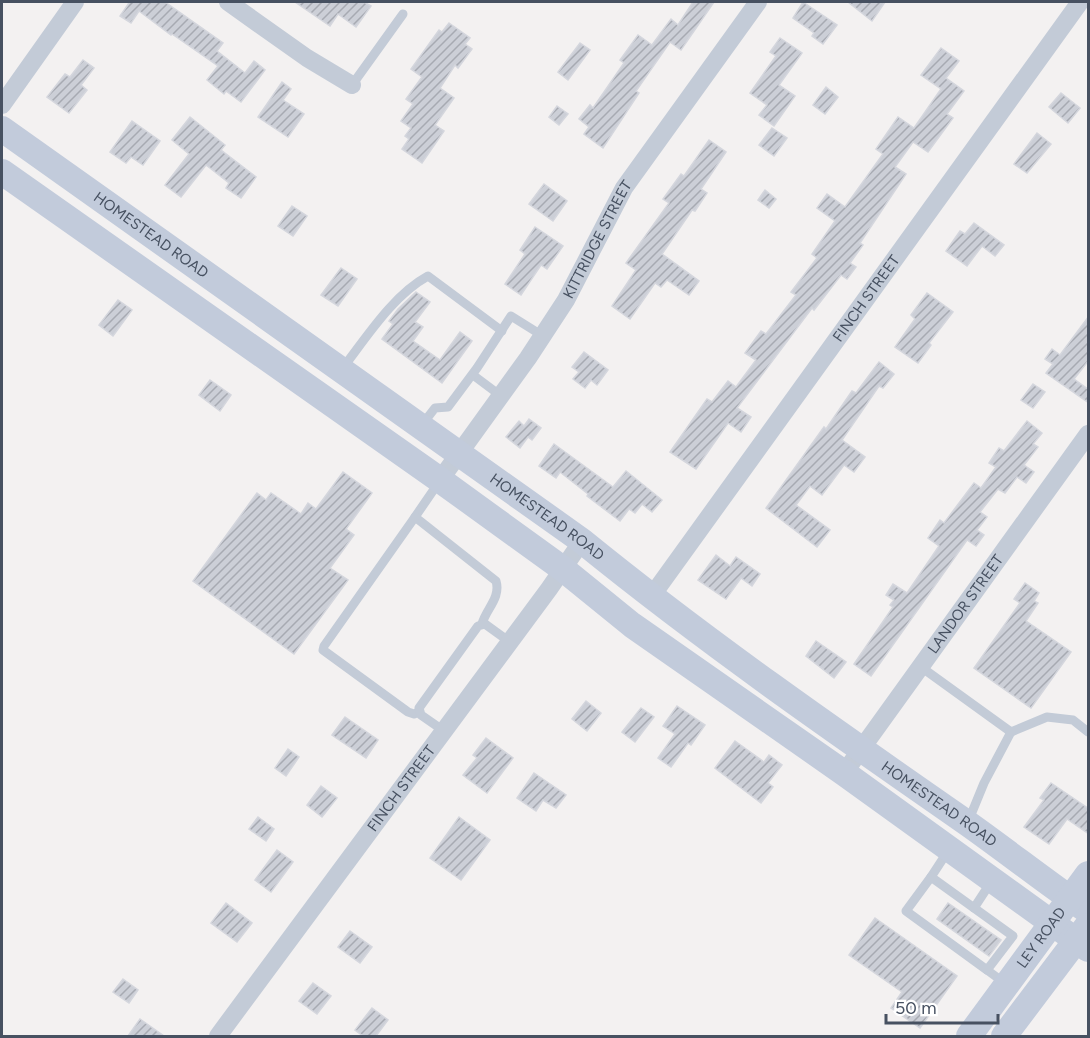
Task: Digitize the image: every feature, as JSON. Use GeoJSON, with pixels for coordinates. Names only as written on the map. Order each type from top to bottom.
{"type":"FeatureCollection","features":[{"type":"Feature","properties":{"kind":"main road","name":"HOMESTEAD ROAD"},"geometry":{"type":"LineString","coordinates":[[2,129],[582,541],[651,597],[861,750],[1080,905]]}},
{"type":"Feature","properties":{"kind":"main road","name":"HOMESTEAD ROAD"},"geometry":{"type":"LineString","coordinates":[[2,172],[440,480],[563,569],[632,625],[992,880],[1053,923],[1084,938]]}},
{"type":"Feature","properties":{"kind":"main road"},"geometry":{"type":"LineString","coordinates":[[168,288],[189,261]]}},
{"type":"Feature","properties":{"kind":"main road"},"geometry":{"type":"LineString","coordinates":[[326,399],[344,371]]}},
{"type":"Feature","properties":{"kind":"main road","name":"LEY ROAD"},"geometry":{"type":"LineString","coordinates":[[969,1036],[997,977],[1053,923],[1080,905],[1089,874]]}},
{"type":"Feature","properties":{"kind":"main road","name":"LEY ROAD"},"geometry":{"type":"LineString","coordinates":[[1004,1036],[1084,938]]}},
{"type":"Feature","properties":{"kind":"street"},"geometry":{"type":"LineString","coordinates":[[2,105],[75,2]]}},
{"type":"Feature","properties":{"kind":"street"},"geometry":{"type":"LineString","coordinates":[[228,2],[307,58],[352,85]]}},
{"type":"Feature","properties":{"kind":"street","name":"KITTRIDGE STREET"},"geometry":{"type":"LineString","coordinates":[[440,480],[543,336],[566,300],[624,188],[758,2]]}},
{"type":"Feature","properties":{"kind":"street","name":"FINCH STREET"},"geometry":{"type":"LineString","coordinates":[[651,597],[1080,2]]}},
{"type":"Feature","properties":{"kind":"street","name":"LANDOR STREET"},"geometry":{"type":"LineString","coordinates":[[844,773],[1089,434]]}},
{"type":"Feature","properties":{"kind":"street","name":"FINCH STREET"},"geometry":{"type":"LineString","coordinates":[[218,1036],[510,642],[582,541]]}},
{"type":"Feature","properties":{"kind":"lane"},"geometry":{"type":"LineString","coordinates":[[352,85],[403,14]]}},
{"type":"Feature","properties":{"kind":"lane"},"geometry":{"type":"LineString","coordinates":[[344,371],[378,323],[412,285],[428,276],[502,331]]}},
{"type":"Feature","properties":{"kind":"lane"},"geometry":{"type":"LineString","coordinates":[[421,426],[435,408],[448,407],[473,375],[511,316],[543,336]]}},
{"type":"Feature","properties":{"kind":"lane"},"geometry":{"type":"LineString","coordinates":[[473,375],[501,396]]}},
{"type":"Feature","properties":{"kind":"lane"},"geometry":{"type":"LineString","coordinates":[[415,517],[496,581],[497,585],[495,599],[482,624],[465,644],[419,712],[414,714],[408,712],[323,650],[440,480]]}},
{"type":"Feature","properties":{"kind":"lane"},"geometry":{"type":"LineString","coordinates":[[482,624],[510,642]]}},
{"type":"Feature","properties":{"kind":"lane"},"geometry":{"type":"LineString","coordinates":[[921,667],[1011,732]]}},
{"type":"Feature","properties":{"kind":"lane"},"geometry":{"type":"LineString","coordinates":[[419,712],[444,731]]}},
{"type":"Feature","properties":{"kind":"lane"},"geometry":{"type":"LineString","coordinates":[[968,824],[984,783],[1011,732],[1047,717],[1073,720],[1089,732]]}},
{"type":"Feature","properties":{"kind":"lane"},"geometry":{"type":"LineString","coordinates":[[930,877],[1012,936],[997,977],[906,911],[930,877],[950,849]]}},
{"type":"Feature","properties":{"kind":"lane"},"geometry":{"type":"LineString","coordinates":[[974,908],[992,880]]}},
{"type":"Feature","properties":{"kind":"building"},"geometry":{"type":"Polygon","coordinates":[[[127,2],[165,2],[223,43],[217,51],[245,73],[254,61],[265,70],[241,102],[226,91],[224,94],[207,80],[218,66],[139,11],[131,23],[120,16],[129,3],[127,2]]]}},
{"type":"Feature","properties":{"kind":"building"},"geometry":{"type":"Polygon","coordinates":[[[295,2],[364,2],[371,6],[356,27],[338,14],[330,26],[295,2]]]}},
{"type":"Feature","properties":{"kind":"building"},"geometry":{"type":"Polygon","coordinates":[[[693,2],[714,2],[681,50],[670,42],[636,91],[639,93],[603,148],[584,134],[589,127],[579,119],[590,105],[593,108],[624,63],[620,60],[638,35],[652,45],[671,19],[678,25],[693,2]]]}},
{"type":"Feature","properties":{"kind":"building"},"geometry":{"type":"Polygon","coordinates":[[[803,2],[837,25],[823,44],[812,36],[814,33],[793,18],[803,2]]]}},
{"type":"Feature","properties":{"kind":"building"},"geometry":{"type":"Polygon","coordinates":[[[848,2],[885,2],[872,21],[848,2]]]}},
{"type":"Feature","properties":{"kind":"building"},"geometry":{"type":"Polygon","coordinates":[[[449,23],[470,38],[465,44],[472,49],[458,68],[455,65],[440,88],[454,98],[435,125],[444,131],[422,163],[402,149],[409,139],[405,136],[411,128],[401,121],[413,104],[406,99],[422,77],[411,69],[439,30],[442,32],[449,23]]]}},
{"type":"Feature","properties":{"kind":"building"},"geometry":{"type":"Polygon","coordinates":[[[780,38],[802,53],[779,85],[795,96],[774,126],[759,115],[767,105],[750,93],[776,56],[770,52],[780,38]]]}},
{"type":"Feature","properties":{"kind":"building"},"geometry":{"type":"Polygon","coordinates":[[[580,43],[590,50],[568,80],[558,72],[580,43]]]}},
{"type":"Feature","properties":{"kind":"building"},"geometry":{"type":"Polygon","coordinates":[[[941,48],[959,61],[946,78],[964,91],[947,114],[953,118],[928,152],[913,142],[895,167],[906,174],[860,243],[863,245],[850,263],[856,267],[847,279],[841,275],[814,310],[812,308],[737,408],[751,417],[741,432],[728,423],[696,469],[670,452],[707,399],[712,402],[728,381],[736,387],[756,360],[745,353],[761,331],[766,334],[796,295],[791,292],[817,258],[812,254],[835,221],[817,208],[827,194],[845,207],[883,154],[876,149],[898,117],[914,128],[941,89],[921,75],[941,48]]]}},
{"type":"Feature","properties":{"kind":"building"},"geometry":{"type":"Polygon","coordinates":[[[83,60],[94,68],[81,85],[87,90],[69,113],[47,97],[65,74],[70,77],[83,60]]]}},
{"type":"Feature","properties":{"kind":"building"},"geometry":{"type":"Polygon","coordinates":[[[282,82],[291,89],[283,100],[304,114],[288,137],[258,117],[282,82]]]}},
{"type":"Feature","properties":{"kind":"building"},"geometry":{"type":"Polygon","coordinates":[[[826,87],[838,97],[825,114],[813,105],[826,87]]]}},
{"type":"Feature","properties":{"kind":"building"},"geometry":{"type":"Polygon","coordinates":[[[1061,93],[1080,108],[1068,123],[1049,107],[1061,93]]]}},
{"type":"Feature","properties":{"kind":"building"},"geometry":{"type":"Polygon","coordinates":[[[557,106],[568,114],[559,125],[549,117],[557,106]]]}},
{"type":"Feature","properties":{"kind":"building"},"geometry":{"type":"Polygon","coordinates":[[[190,117],[225,145],[221,150],[256,177],[241,198],[226,188],[229,183],[206,165],[181,197],[165,185],[189,154],[172,140],[190,117]]]}},
{"type":"Feature","properties":{"kind":"building"},"geometry":{"type":"Polygon","coordinates":[[[132,121],[160,141],[143,165],[131,157],[126,163],[110,152],[132,121]]]}},
{"type":"Feature","properties":{"kind":"building"},"geometry":{"type":"Polygon","coordinates":[[[772,128],[787,138],[774,156],[759,145],[772,128]]]}},
{"type":"Feature","properties":{"kind":"building"},"geometry":{"type":"Polygon","coordinates":[[[1037,133],[1051,144],[1027,173],[1014,164],[1037,133]]]}},
{"type":"Feature","properties":{"kind":"building"},"geometry":{"type":"Polygon","coordinates":[[[709,140],[726,152],[701,189],[707,193],[695,211],[692,210],[662,254],[699,281],[689,295],[667,280],[661,287],[655,283],[630,319],[612,306],[636,270],[626,263],[669,203],[663,199],[681,174],[684,176],[709,140]]]}},
{"type":"Feature","properties":{"kind":"building"},"geometry":{"type":"Polygon","coordinates":[[[544,184],[567,201],[553,221],[529,204],[544,184]]]}},
{"type":"Feature","properties":{"kind":"building"},"geometry":{"type":"Polygon","coordinates":[[[765,190],[776,199],[769,208],[758,200],[765,190]]]}},
{"type":"Feature","properties":{"kind":"building"},"geometry":{"type":"Polygon","coordinates":[[[292,206],[307,216],[293,236],[278,226],[292,206]]]}},
{"type":"Feature","properties":{"kind":"building"},"geometry":{"type":"Polygon","coordinates":[[[974,223],[1004,245],[995,256],[982,246],[967,266],[946,251],[960,231],[965,234],[974,223]]]}},
{"type":"Feature","properties":{"kind":"building"},"geometry":{"type":"Polygon","coordinates":[[[535,227],[563,246],[547,269],[541,265],[521,295],[505,284],[525,254],[520,250],[535,227]]]}},
{"type":"Feature","properties":{"kind":"building"},"geometry":{"type":"Polygon","coordinates":[[[341,268],[357,279],[338,306],[321,295],[341,268]]]}},
{"type":"Feature","properties":{"kind":"building"},"geometry":{"type":"Polygon","coordinates":[[[416,292],[430,302],[415,322],[423,327],[413,341],[440,360],[460,332],[472,341],[442,383],[382,339],[393,324],[389,321],[416,292]]]}},
{"type":"Feature","properties":{"kind":"building"},"geometry":{"type":"Polygon","coordinates":[[[927,293],[953,312],[929,343],[931,345],[918,363],[895,347],[915,319],[911,315],[927,293]]]}},
{"type":"Feature","properties":{"kind":"building"},"geometry":{"type":"Polygon","coordinates":[[[118,300],[132,310],[113,336],[99,325],[118,300]]]}},
{"type":"Feature","properties":{"kind":"building"},"geometry":{"type":"Polygon","coordinates":[[[1089,316],[1089,360],[1074,379],[1089,390],[1089,403],[1046,373],[1053,364],[1045,359],[1052,349],[1060,355],[1089,316]]]}},
{"type":"Feature","properties":{"kind":"building"},"geometry":{"type":"Polygon","coordinates":[[[584,352],[608,370],[597,385],[591,380],[585,388],[573,379],[579,372],[572,367],[584,352]]]}},
{"type":"Feature","properties":{"kind":"building"},"geometry":{"type":"Polygon","coordinates":[[[879,362],[894,374],[883,388],[879,386],[842,440],[865,457],[854,472],[844,465],[822,495],[810,486],[796,505],[830,530],[817,547],[766,508],[824,427],[826,429],[852,391],[856,393],[879,362]]]}},
{"type":"Feature","properties":{"kind":"building"},"geometry":{"type":"Polygon","coordinates":[[[210,380],[231,395],[220,411],[199,395],[210,380]]]}},
{"type":"Feature","properties":{"kind":"building"},"geometry":{"type":"Polygon","coordinates":[[[1033,384],[1045,392],[1033,408],[1021,400],[1033,384]]]}},
{"type":"Feature","properties":{"kind":"building"},"geometry":{"type":"Polygon","coordinates":[[[529,419],[541,428],[532,440],[528,437],[520,448],[506,437],[519,421],[524,426],[529,419]]]}},
{"type":"Feature","properties":{"kind":"building"},"geometry":{"type":"Polygon","coordinates":[[[1027,421],[1042,433],[1033,444],[1038,447],[1024,465],[1034,472],[1026,483],[1017,477],[1005,493],[998,489],[980,512],[987,517],[977,530],[984,535],[976,546],[967,540],[871,676],[854,664],[893,607],[890,605],[894,600],[886,595],[893,584],[907,593],[939,546],[928,538],[940,520],[944,523],[974,483],[981,488],[996,467],[989,463],[999,448],[1004,451],[1027,421]]]}},
{"type":"Feature","properties":{"kind":"building"},"geometry":{"type":"Polygon","coordinates":[[[554,444],[613,487],[626,471],[662,500],[652,512],[642,504],[635,513],[629,509],[620,521],[560,472],[556,478],[539,466],[554,444]]]}},
{"type":"Feature","properties":{"kind":"building"},"geometry":{"type":"Polygon","coordinates":[[[343,472],[372,493],[346,529],[354,535],[330,568],[348,580],[294,654],[193,581],[257,493],[266,500],[271,493],[301,514],[308,503],[316,509],[343,472]]]}},
{"type":"Feature","properties":{"kind":"building"},"geometry":{"type":"Polygon","coordinates":[[[716,555],[730,566],[736,557],[760,574],[752,586],[741,578],[726,599],[698,580],[716,555]]]}},
{"type":"Feature","properties":{"kind":"building"},"geometry":{"type":"Polygon","coordinates":[[[1025,583],[1039,593],[1034,601],[1038,603],[1026,621],[1071,652],[1031,708],[974,668],[1020,603],[1014,599],[1025,583]]]}},
{"type":"Feature","properties":{"kind":"building"},"geometry":{"type":"Polygon","coordinates":[[[816,641],[846,662],[834,678],[806,656],[816,641]]]}},
{"type":"Feature","properties":{"kind":"building"},"geometry":{"type":"Polygon","coordinates":[[[586,701],[601,713],[587,731],[572,719],[586,701]]]}},
{"type":"Feature","properties":{"kind":"building"},"geometry":{"type":"Polygon","coordinates":[[[677,706],[705,725],[691,745],[688,743],[671,767],[658,758],[675,734],[663,726],[677,706]]]}},
{"type":"Feature","properties":{"kind":"building"},"geometry":{"type":"Polygon","coordinates":[[[641,708],[654,717],[635,742],[622,732],[641,708]]]}},
{"type":"Feature","properties":{"kind":"building"},"geometry":{"type":"Polygon","coordinates":[[[345,717],[378,740],[366,758],[332,735],[345,717]]]}},
{"type":"Feature","properties":{"kind":"building"},"geometry":{"type":"Polygon","coordinates":[[[486,738],[513,758],[487,793],[463,775],[477,758],[473,755],[486,738]]]}},
{"type":"Feature","properties":{"kind":"building"},"geometry":{"type":"Polygon","coordinates":[[[735,741],[764,762],[769,755],[782,765],[768,783],[773,787],[761,803],[715,768],[735,741]]]}},
{"type":"Feature","properties":{"kind":"building"},"geometry":{"type":"Polygon","coordinates":[[[288,749],[299,757],[286,776],[275,768],[288,749]]]}},
{"type":"Feature","properties":{"kind":"building"},"geometry":{"type":"Polygon","coordinates":[[[534,773],[566,795],[556,808],[543,800],[536,811],[517,798],[534,773]]]}},
{"type":"Feature","properties":{"kind":"building"},"geometry":{"type":"Polygon","coordinates":[[[1051,783],[1089,809],[1089,834],[1067,819],[1049,844],[1024,827],[1044,800],[1040,798],[1051,783]]]}},
{"type":"Feature","properties":{"kind":"building"},"geometry":{"type":"Polygon","coordinates":[[[321,786],[337,798],[322,817],[307,805],[321,786]]]}},
{"type":"Feature","properties":{"kind":"building"},"geometry":{"type":"Polygon","coordinates":[[[258,817],[274,829],[266,841],[249,829],[258,817]]]}},
{"type":"Feature","properties":{"kind":"building"},"geometry":{"type":"Polygon","coordinates":[[[459,817],[490,840],[461,880],[430,858],[459,817]]]}},
{"type":"Feature","properties":{"kind":"building"},"geometry":{"type":"Polygon","coordinates":[[[277,850],[293,862],[271,892],[255,880],[277,850]]]}},
{"type":"Feature","properties":{"kind":"building"},"geometry":{"type":"Polygon","coordinates":[[[226,903],[252,923],[237,942],[211,923],[226,903]]]}},
{"type":"Feature","properties":{"kind":"building"},"geometry":{"type":"Polygon","coordinates":[[[948,903],[1001,940],[989,956],[937,919],[948,903]]]}},
{"type":"Feature","properties":{"kind":"building"},"geometry":{"type":"Polygon","coordinates":[[[875,918],[957,976],[920,1028],[891,1008],[902,992],[849,955],[875,918]]]}},
{"type":"Feature","properties":{"kind":"building"},"geometry":{"type":"Polygon","coordinates":[[[350,931],[372,947],[360,963],[338,947],[350,931]]]}},
{"type":"Feature","properties":{"kind":"building"},"geometry":{"type":"Polygon","coordinates":[[[123,979],[138,990],[129,1003],[113,992],[123,979]]]}},
{"type":"Feature","properties":{"kind":"building"},"geometry":{"type":"Polygon","coordinates":[[[313,983],[331,996],[317,1014],[299,1001],[313,983]]]}},
{"type":"Feature","properties":{"kind":"building"},"geometry":{"type":"Polygon","coordinates":[[[372,1008],[388,1020],[376,1036],[363,1036],[355,1030],[372,1008]]]}},
{"type":"Feature","properties":{"kind":"building"},"geometry":{"type":"Polygon","coordinates":[[[140,1019],[164,1036],[128,1036],[140,1019]]]}}]}
